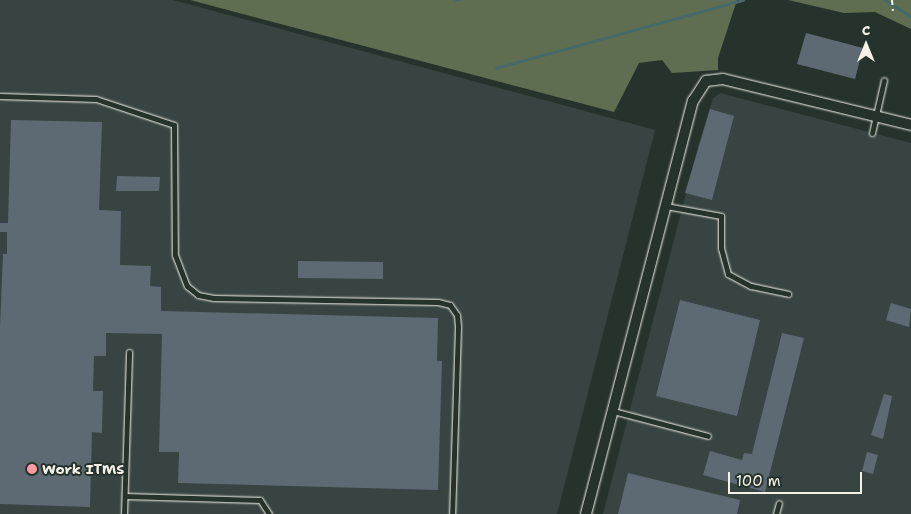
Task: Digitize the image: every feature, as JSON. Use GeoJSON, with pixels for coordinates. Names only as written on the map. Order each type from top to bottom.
{"type":"FeatureCollection","features":[{"type":"Feature","properties":{"kind":"street"},"geometry":{"type":"LineString","coordinates":[[586,514],[694,101],[706,81],[723,79],[911,125]]}},
{"type":"Feature","properties":{"kind":"lane"},"geometry":{"type":"LineString","coordinates":[[872,133],[884,80]]}},
{"type":"Feature","properties":{"kind":"lane"},"geometry":{"type":"LineString","coordinates":[[0,96],[96,99],[174,125],[175,256],[187,286],[198,294],[214,298],[438,302],[450,305],[457,315],[458,327],[452,514]]}},
{"type":"Feature","properties":{"kind":"lane"},"geometry":{"type":"LineString","coordinates":[[666,206],[721,216],[721,248],[728,274],[751,286],[788,294]]}},
{"type":"Feature","properties":{"kind":"lane"},"geometry":{"type":"LineString","coordinates":[[124,514],[129,352]]}},
{"type":"Feature","properties":{"kind":"lane"},"geometry":{"type":"LineString","coordinates":[[613,411],[708,436]]}},
{"type":"Feature","properties":{"kind":"lane"},"geometry":{"type":"LineString","coordinates":[[124,496],[260,500],[269,514]]}},
{"type":"Feature","properties":{"kind":"lane"},"geometry":{"type":"LineString","coordinates":[[776,514],[779,503]]}},
{"type":"Feature","properties":{"kind":"path"},"geometry":{"type":"LineString","coordinates":[[892,0],[893,11]]}},
{"type":"Feature","properties":{"kind":"shaded area"},"geometry":{"type":"Polygon","coordinates":[[[0,0],[173,0],[655,130],[557,514],[0,514],[0,0]]]}},
{"type":"Feature","properties":{"kind":"shaded area"},"geometry":{"type":"Polygon","coordinates":[[[720,93],[911,143],[911,514],[603,514],[699,143],[713,98],[720,93]]]}},
{"type":"Feature","properties":{"kind":"green space"},"geometry":{"type":"Polygon","coordinates":[[[190,0],[737,0],[718,58],[718,70],[672,73],[662,60],[639,63],[614,112],[190,0]]]}},
{"type":"Feature","properties":{"kind":"green space"},"geometry":{"type":"Polygon","coordinates":[[[788,0],[911,0],[911,29],[875,12],[844,13],[788,0]]]}},
{"type":"Feature","properties":{"kind":"building"},"geometry":{"type":"Polygon","coordinates":[[[806,33],[863,48],[855,79],[797,64],[806,33]]]}},
{"type":"Feature","properties":{"kind":"building"},"geometry":{"type":"Polygon","coordinates":[[[710,109],[734,116],[712,200],[685,193],[710,109]]]}},
{"type":"Feature","properties":{"kind":"building"},"geometry":{"type":"Polygon","coordinates":[[[11,120],[102,122],[99,210],[121,211],[120,265],[151,266],[150,286],[161,287],[161,311],[438,318],[437,361],[442,361],[438,490],[178,483],[179,452],[159,452],[162,334],[106,333],[106,356],[94,356],[93,391],[103,391],[102,433],[92,432],[90,507],[0,504],[0,326],[3,254],[7,254],[7,232],[0,232],[0,223],[8,223],[11,120]]]}},
{"type":"Feature","properties":{"kind":"building"},"geometry":{"type":"Polygon","coordinates":[[[117,176],[160,177],[159,191],[116,191],[117,176]]]}},
{"type":"Feature","properties":{"kind":"building"},"geometry":{"type":"Polygon","coordinates":[[[298,261],[383,262],[383,279],[298,278],[298,261]]]}},
{"type":"Feature","properties":{"kind":"building"},"geometry":{"type":"Polygon","coordinates":[[[680,300],[760,320],[737,416],[656,396],[680,300]]]}},
{"type":"Feature","properties":{"kind":"building"},"geometry":{"type":"Polygon","coordinates":[[[891,303],[911,309],[909,327],[886,320],[891,303]]]}},
{"type":"Feature","properties":{"kind":"building"},"geometry":{"type":"Polygon","coordinates":[[[782,333],[804,338],[765,492],[703,475],[710,451],[742,460],[744,453],[752,454],[782,333]]]}},
{"type":"Feature","properties":{"kind":"building"},"geometry":{"type":"Polygon","coordinates":[[[884,394],[892,396],[883,439],[871,435],[884,394]]]}},
{"type":"Feature","properties":{"kind":"building"},"geometry":{"type":"Polygon","coordinates":[[[867,452],[878,455],[873,474],[862,471],[867,452]]]}},
{"type":"Feature","properties":{"kind":"building"},"geometry":{"type":"Polygon","coordinates":[[[628,473],[740,500],[737,514],[618,514],[628,473]]]}},
{"type":"Feature","properties":{"kind":"waterway"},"geometry":{"type":"LineString","coordinates":[[455,0],[460,0]]}},
{"type":"Feature","properties":{"kind":"waterway"},"geometry":{"type":"LineString","coordinates":[[496,68],[743,0]]}},
{"type":"Feature","properties":{"kind":"waterway"},"geometry":{"type":"LineString","coordinates":[[885,0],[911,16]]}},
{"type":"Feature","properties":{"kind":"place","name":"Work ITMS"},"geometry":{"type":"Point","coordinates":[32,469]}}]}
